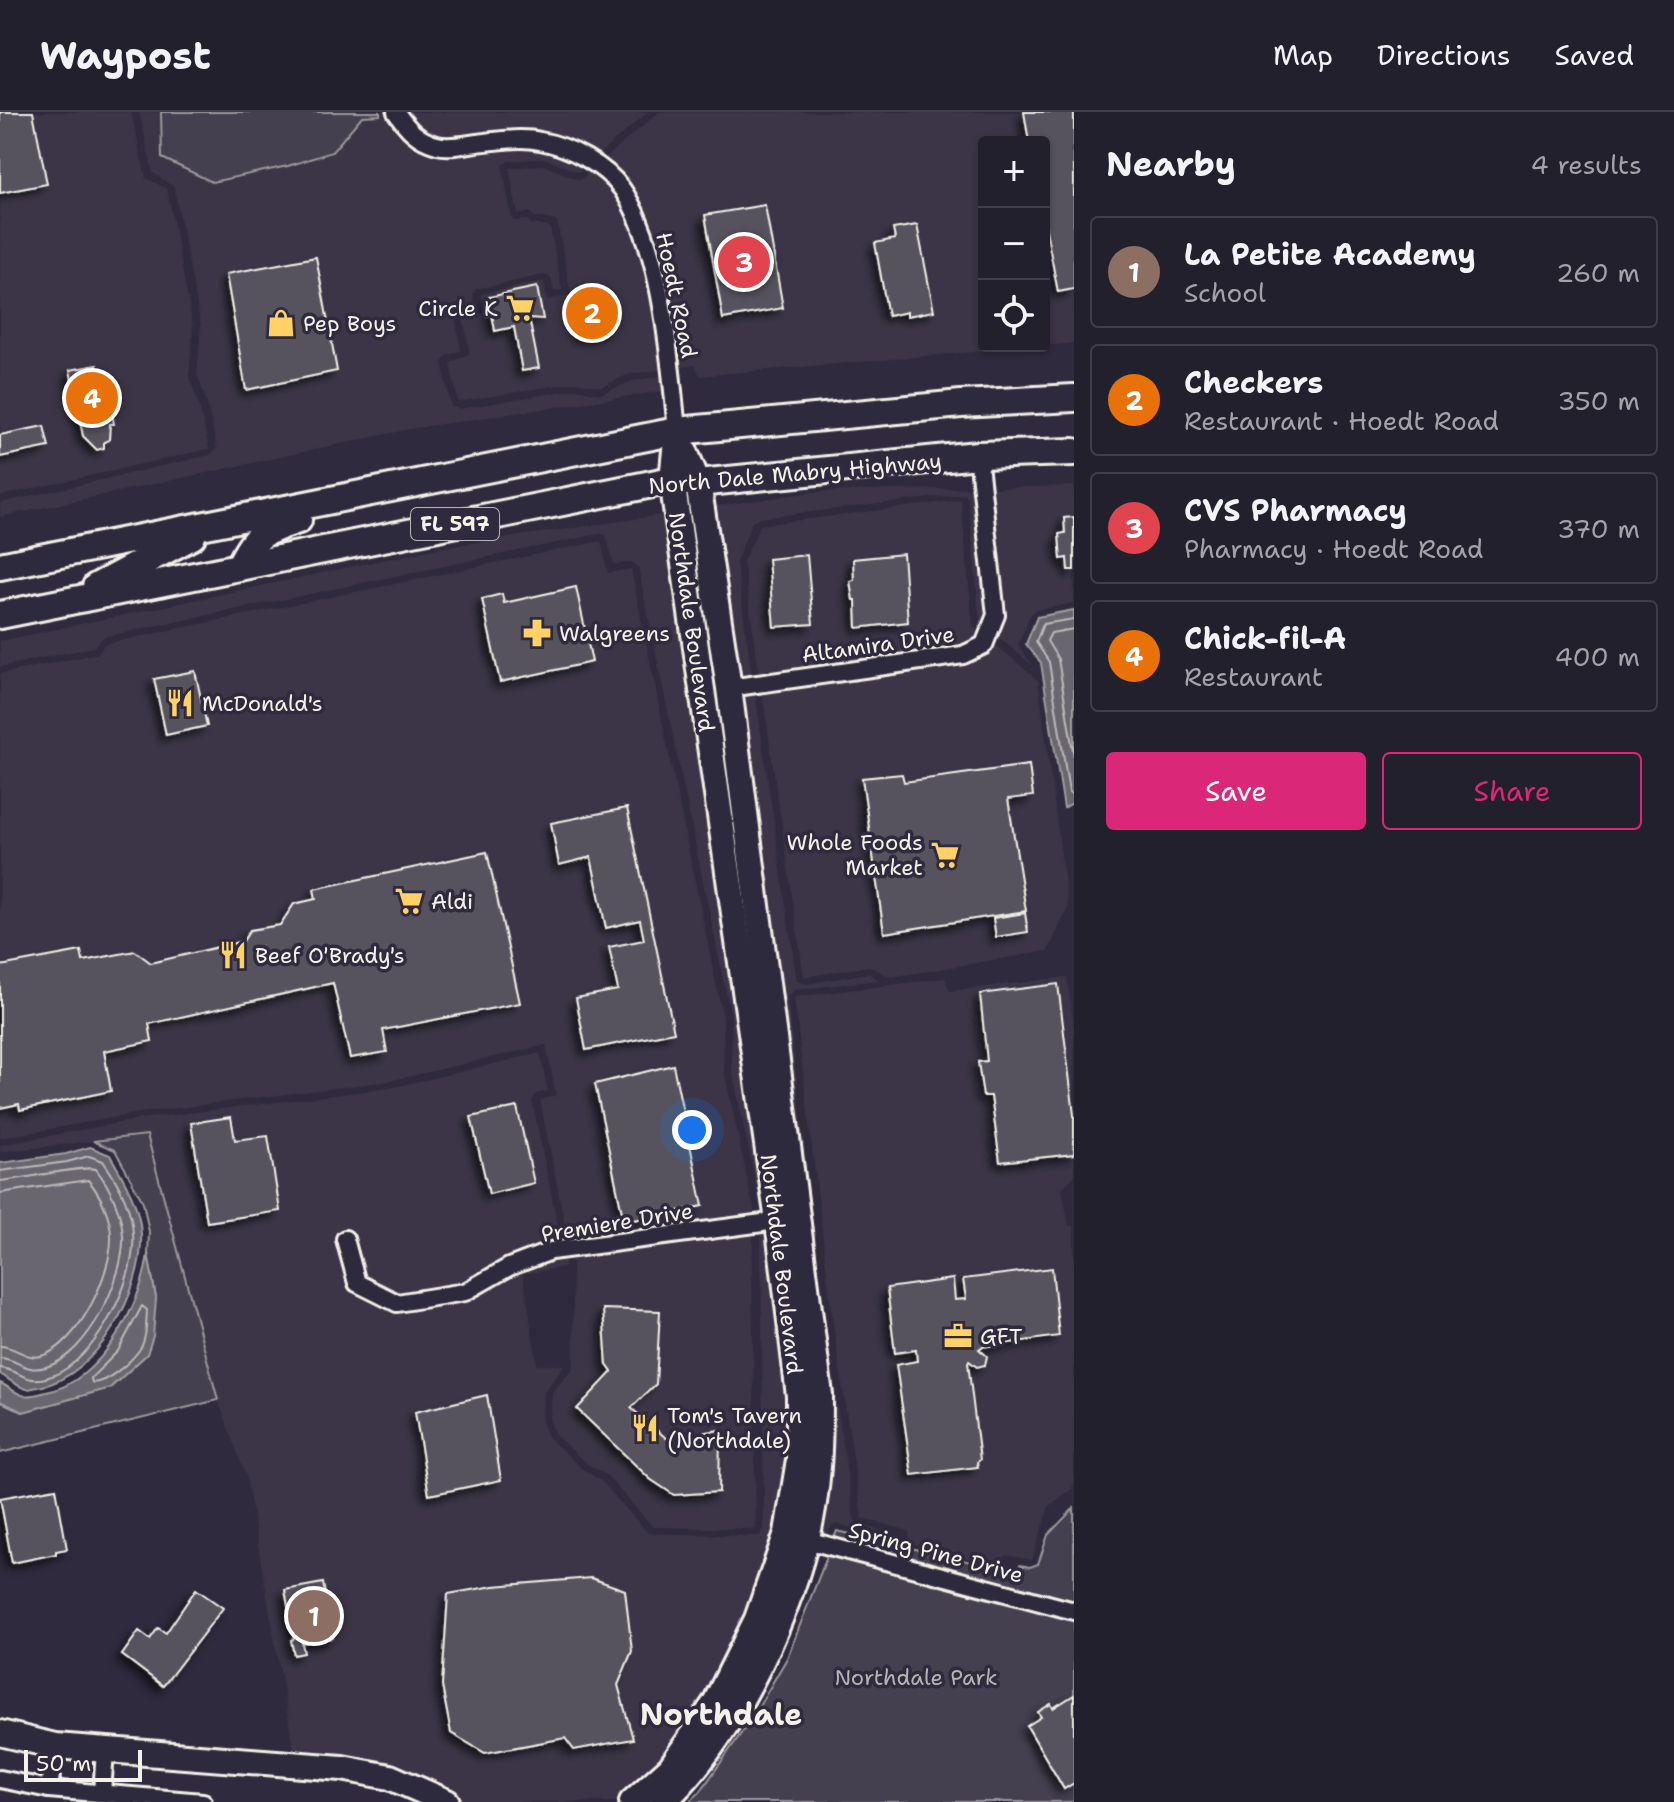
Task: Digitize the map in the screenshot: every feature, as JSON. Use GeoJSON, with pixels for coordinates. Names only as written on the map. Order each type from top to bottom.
{"type":"FeatureCollection","features":[{"type":"Feature","properties":{"kind":"main road","name":"FL 597"},"geometry":{"type":"LineString","coordinates":[[0,566],[677,431],[961,404],[1074,398]]}},
{"type":"Feature","properties":{"kind":"main road","name":"North Dale Mabry Highway"},"geometry":{"type":"LineString","coordinates":[[0,615],[685,482],[978,455],[1074,452]]}},
{"type":"Feature","properties":{"kind":"main road"},"geometry":{"type":"LineString","coordinates":[[239,567],[252,540],[269,530],[404,485]]}},
{"type":"Feature","properties":{"kind":"main road"},"geometry":{"type":"LineString","coordinates":[[64,602],[175,546],[207,525]]}},
{"type":"Feature","properties":{"kind":"street","name":"Hoedt Road"},"geometry":{"type":"LineString","coordinates":[[396,112],[411,134],[439,146],[496,140],[539,140],[572,151],[608,172],[623,191],[649,245],[669,355],[677,431]]}},
{"type":"Feature","properties":{"kind":"street","name":"Northdale Boulevard"},"geometry":{"type":"LineString","coordinates":[[677,431],[729,688],[746,814],[753,964]]}},
{"type":"Feature","properties":{"kind":"street","name":"Altamira Drive"},"geometry":{"type":"LineString","coordinates":[[729,688],[963,655],[984,645],[996,615],[978,455]]}},
{"type":"Feature","properties":{"kind":"street","name":"Northdale Boulevard"},"geometry":{"type":"LineString","coordinates":[[663,1802],[685,1781],[733,1714],[777,1627],[797,1537],[799,1460],[799,1396],[788,1220],[753,964],[701,691],[687,583],[685,482]]}},
{"type":"Feature","properties":{"kind":"street"},"geometry":{"type":"LineString","coordinates":[[687,583],[711,658],[729,688]]}},
{"type":"Feature","properties":{"kind":"street"},"geometry":{"type":"LineString","coordinates":[[701,691],[709,695],[715,707],[728,764],[746,814]]}},
{"type":"Feature","properties":{"kind":"street","name":"Premiere Drive"},"geometry":{"type":"LineString","coordinates":[[345,1239],[357,1283],[397,1303],[465,1292],[509,1267],[551,1251],[788,1220]]}},
{"type":"Feature","properties":{"kind":"street","name":"Northdale Boulevard"},"geometry":{"type":"LineString","coordinates":[[632,1802],[670,1768],[715,1703],[797,1537]]}},
{"type":"Feature","properties":{"kind":"street","name":"Spring Pine Drive"},"geometry":{"type":"LineString","coordinates":[[797,1537],[1074,1611]]}},
{"type":"Feature","properties":{"kind":"street"},"geometry":{"type":"LineString","coordinates":[[0,1733],[55,1746],[342,1768],[390,1777],[447,1802]]}},
{"type":"Feature","properties":{"kind":"street"},"geometry":{"type":"LineString","coordinates":[[49,1789],[55,1746]]}},
{"type":"Feature","properties":{"kind":"street"},"geometry":{"type":"LineString","coordinates":[[102,1793],[105,1751]]}},
{"type":"Feature","properties":{"kind":"street"},"geometry":{"type":"LineString","coordinates":[[0,1779],[49,1789],[203,1802]]}},
{"type":"Feature","properties":{"kind":"shaded area"},"geometry":{"type":"Polygon","coordinates":[[[0,112],[131,112],[146,178],[167,189],[193,327],[189,376],[209,449],[0,496],[0,112]]]}},
{"type":"Feature","properties":{"kind":"shaded area"},"geometry":{"type":"Polygon","coordinates":[[[139,112],[161,112],[162,158],[212,182],[332,153],[362,116],[380,115],[380,112],[387,112],[407,141],[434,153],[537,148],[568,158],[583,168],[578,172],[544,158],[509,161],[502,165],[512,219],[550,227],[562,290],[554,292],[551,278],[545,275],[476,289],[473,295],[475,308],[459,313],[455,318],[461,350],[447,356],[442,362],[451,406],[459,409],[576,389],[601,394],[632,381],[662,376],[664,391],[415,428],[0,517],[0,503],[210,455],[217,449],[197,375],[201,326],[174,187],[153,173],[139,112]]]}},
{"type":"Feature","properties":{"kind":"shaded area"},"geometry":{"type":"Polygon","coordinates":[[[407,112],[648,112],[597,156],[576,143],[542,132],[497,132],[441,138],[418,128],[407,112]]]}},
{"type":"Feature","properties":{"kind":"shaded area"},"geometry":{"type":"Polygon","coordinates":[[[659,112],[1074,112],[1074,343],[1050,345],[1050,136],[978,136],[978,352],[700,376],[695,365],[630,374],[601,387],[576,382],[458,402],[450,363],[470,353],[463,318],[484,313],[481,294],[544,281],[547,300],[571,295],[557,221],[534,217],[530,212],[518,215],[509,168],[543,165],[580,180],[659,112]]]}},
{"type":"Feature","properties":{"kind":"shaded area"},"geometry":{"type":"Polygon","coordinates":[[[1074,486],[1074,603],[1036,610],[1030,615],[1018,645],[1033,666],[997,636],[1005,614],[991,488],[1074,486]]]}},
{"type":"Feature","properties":{"kind":"shaded area"},"geometry":{"type":"Polygon","coordinates":[[[972,488],[987,614],[983,625],[980,623],[968,499],[965,494],[759,518],[752,522],[736,562],[752,676],[737,678],[710,507],[813,492],[972,488]]]}},
{"type":"Feature","properties":{"kind":"shaded area"},"geometry":{"type":"Polygon","coordinates":[[[961,500],[973,626],[1038,680],[1068,908],[1048,951],[891,977],[869,966],[804,977],[743,562],[760,525],[961,500]]]}},
{"type":"Feature","properties":{"kind":"shaded area"},"geometry":{"type":"Polygon","coordinates":[[[668,514],[692,690],[690,695],[693,697],[768,1214],[762,1215],[732,1069],[731,1017],[638,567],[632,562],[614,565],[606,535],[103,637],[94,647],[0,667],[0,641],[444,547],[668,514]]]}},
{"type":"Feature","properties":{"kind":"shaded area"},"geometry":{"type":"Polygon","coordinates":[[[601,541],[608,573],[631,569],[723,1018],[724,1070],[754,1211],[756,1529],[653,1527],[606,1475],[586,1463],[555,1435],[550,1421],[552,1392],[572,1370],[574,1363],[572,1260],[540,1100],[556,1095],[546,1045],[389,1081],[139,1113],[0,1138],[0,674],[99,653],[104,644],[601,541]]]}},
{"type":"Feature","properties":{"kind":"shaded area"},"geometry":{"type":"Polygon","coordinates":[[[755,692],[797,981],[806,984],[868,973],[879,980],[794,990],[787,996],[825,1324],[854,1519],[859,1524],[901,1536],[901,1540],[837,1524],[831,1527],[826,1538],[816,1535],[739,694],[755,692]]]}},
{"type":"Feature","properties":{"kind":"shaded area"},"geometry":{"type":"Polygon","coordinates":[[[1067,977],[1074,1029],[1074,1176],[1062,1188],[1069,1226],[1074,1226],[1074,1484],[1071,1490],[1049,1506],[1032,1560],[1005,1555],[1002,1567],[909,1543],[909,1531],[862,1518],[833,1323],[794,997],[945,978],[950,991],[1067,977]]]}},
{"type":"Feature","properties":{"kind":"shaded area"},"geometry":{"type":"Polygon","coordinates":[[[540,1053],[548,1091],[536,1094],[532,1101],[561,1241],[506,1260],[462,1285],[399,1294],[365,1277],[352,1230],[334,1234],[352,1290],[398,1311],[466,1300],[513,1275],[564,1257],[565,1267],[523,1274],[537,1365],[564,1365],[544,1392],[542,1421],[548,1437],[581,1468],[600,1480],[648,1533],[756,1536],[761,1535],[764,1529],[761,1232],[770,1230],[790,1397],[790,1459],[778,1531],[749,1616],[707,1699],[654,1771],[620,1802],[467,1802],[447,1793],[295,1756],[246,1476],[218,1400],[147,1135],[0,1152],[0,1145],[140,1119],[390,1088],[540,1053]]]}},
{"type":"Feature","properties":{"kind":"green space"},"geometry":{"type":"Polygon","coordinates":[[[161,112],[380,112],[380,115],[362,116],[332,152],[288,166],[212,182],[162,158],[161,112]]]}},
{"type":"Feature","properties":{"kind":"green space"},"geometry":{"type":"Polygon","coordinates":[[[147,1135],[218,1400],[0,1453],[0,1401],[23,1412],[110,1388],[147,1354],[156,1298],[143,1202],[115,1150],[93,1141],[147,1135]]]}},
{"type":"Feature","properties":{"kind":"green space","name":"Northdale Park"},"geometry":{"type":"Polygon","coordinates":[[[1074,1508],[1074,1802],[689,1802],[700,1792],[752,1718],[787,1658],[837,1531],[1014,1572],[1020,1565],[1030,1567],[1038,1564],[1048,1535],[1074,1508]]]}},
{"type":"Feature","properties":{"kind":"water"},"geometry":{"type":"Polygon","coordinates":[[[1074,610],[1074,802],[1064,808],[1041,663],[1026,644],[1037,617],[1074,610]]]}},
{"type":"Feature","properties":{"kind":"water"},"geometry":{"type":"Polygon","coordinates":[[[90,1147],[110,1155],[134,1203],[141,1234],[134,1280],[113,1328],[80,1367],[60,1380],[24,1388],[0,1374],[0,1163],[66,1154],[90,1147]]]}},
{"type":"Feature","properties":{"kind":"water"},"geometry":{"type":"Polygon","coordinates":[[[148,1254],[156,1298],[153,1336],[147,1354],[110,1388],[23,1412],[0,1401],[0,1383],[22,1395],[31,1395],[66,1386],[84,1374],[100,1358],[127,1317],[144,1274],[148,1254]]]}},
{"type":"Feature","properties":{"kind":"building"},"geometry":{"type":"Polygon","coordinates":[[[0,112],[33,112],[47,184],[0,193],[0,112]]]}},
{"type":"Feature","properties":{"kind":"building"},"geometry":{"type":"Polygon","coordinates":[[[1024,112],[1074,112],[1074,289],[1058,292],[1050,250],[1050,136],[1028,136],[1024,112]]]}},
{"type":"Feature","properties":{"kind":"building"},"geometry":{"type":"Polygon","coordinates":[[[765,205],[783,308],[723,319],[705,215],[765,205]]]}},
{"type":"Feature","properties":{"kind":"building"},"geometry":{"type":"Polygon","coordinates":[[[917,225],[934,311],[888,316],[875,243],[895,239],[893,229],[917,225]]]}},
{"type":"Feature","properties":{"kind":"building","name":"Pep Boys"},"geometry":{"type":"Polygon","coordinates":[[[316,257],[337,371],[246,390],[226,274],[316,257]]]}},
{"type":"Feature","properties":{"kind":"building"},"geometry":{"type":"Polygon","coordinates":[[[537,287],[543,319],[529,318],[539,368],[522,371],[514,327],[495,331],[489,297],[537,287]]]}},
{"type":"Feature","properties":{"kind":"building"},"geometry":{"type":"Polygon","coordinates":[[[594,294],[600,323],[608,321],[609,330],[580,336],[578,327],[588,325],[582,296],[594,294]]]}},
{"type":"Feature","properties":{"kind":"building"},"geometry":{"type":"Polygon","coordinates":[[[97,365],[98,373],[104,372],[114,424],[110,424],[109,440],[104,442],[104,448],[97,450],[83,436],[70,370],[97,365]]]}},
{"type":"Feature","properties":{"kind":"building"},"geometry":{"type":"Polygon","coordinates":[[[44,426],[49,447],[0,457],[0,435],[44,426]]]}},
{"type":"Feature","properties":{"kind":"building"},"geometry":{"type":"Polygon","coordinates":[[[1074,517],[1074,570],[1068,570],[1067,558],[1061,559],[1059,534],[1065,533],[1064,518],[1074,517]]]}},
{"type":"Feature","properties":{"kind":"building"},"geometry":{"type":"Polygon","coordinates":[[[903,554],[908,622],[857,628],[856,600],[853,600],[850,581],[854,580],[853,559],[903,554]]]}},
{"type":"Feature","properties":{"kind":"building"},"geometry":{"type":"Polygon","coordinates":[[[807,555],[813,624],[774,627],[768,559],[807,555]]]}},
{"type":"Feature","properties":{"kind":"building","name":"Walgreens"},"geometry":{"type":"Polygon","coordinates":[[[576,587],[592,662],[500,682],[482,599],[502,594],[504,603],[576,587]]]}},
{"type":"Feature","properties":{"kind":"building","name":"McDonald's"},"geometry":{"type":"Polygon","coordinates":[[[195,671],[207,726],[166,735],[154,679],[195,671]]]}},
{"type":"Feature","properties":{"kind":"building","name":"Whole Foods Market"},"geometry":{"type":"Polygon","coordinates":[[[1029,765],[1033,796],[1008,799],[1026,911],[884,933],[862,778],[902,774],[904,782],[1029,765]]]}},
{"type":"Feature","properties":{"kind":"building"},"geometry":{"type":"Polygon","coordinates":[[[627,808],[674,1032],[586,1050],[576,998],[618,990],[609,947],[644,940],[640,920],[606,928],[591,857],[559,865],[551,823],[627,808]]]}},
{"type":"Feature","properties":{"kind":"building"},"geometry":{"type":"Polygon","coordinates":[[[487,852],[520,1003],[383,1030],[387,1052],[350,1058],[333,983],[149,1024],[152,1041],[104,1051],[111,1091],[20,1110],[19,1104],[0,1108],[0,966],[81,951],[83,961],[135,951],[151,963],[243,941],[250,930],[280,925],[294,904],[316,899],[314,889],[487,852]]]}},
{"type":"Feature","properties":{"kind":"building"},"geometry":{"type":"Polygon","coordinates":[[[1025,913],[1028,932],[996,937],[993,918],[1025,913]]]}},
{"type":"Feature","properties":{"kind":"building"},"geometry":{"type":"Polygon","coordinates":[[[1058,984],[1074,1115],[1074,1154],[1000,1162],[991,1096],[983,1096],[978,1062],[987,1061],[980,994],[1058,984]]]}},
{"type":"Feature","properties":{"kind":"building"},"geometry":{"type":"Polygon","coordinates":[[[673,1065],[703,1206],[624,1222],[595,1084],[673,1065]]]}},
{"type":"Feature","properties":{"kind":"building"},"geometry":{"type":"Polygon","coordinates":[[[517,1107],[534,1183],[489,1194],[471,1117],[517,1107]]]}},
{"type":"Feature","properties":{"kind":"building"},"geometry":{"type":"Polygon","coordinates":[[[231,1117],[235,1140],[268,1136],[280,1211],[207,1222],[191,1123],[231,1117]]]}},
{"type":"Feature","properties":{"kind":"building"},"geometry":{"type":"Polygon","coordinates":[[[1052,1268],[1059,1336],[982,1347],[979,1349],[987,1356],[985,1365],[977,1367],[968,1363],[980,1460],[978,1467],[912,1475],[896,1365],[917,1361],[916,1350],[895,1353],[887,1288],[953,1279],[955,1300],[966,1299],[963,1279],[1052,1268]]]}},
{"type":"Feature","properties":{"kind":"building"},"geometry":{"type":"Polygon","coordinates":[[[603,1309],[660,1311],[656,1384],[631,1408],[666,1438],[720,1430],[719,1492],[674,1495],[650,1479],[577,1409],[612,1372],[607,1365],[603,1309]]]}},
{"type":"Feature","properties":{"kind":"building"},"geometry":{"type":"Polygon","coordinates":[[[487,1395],[501,1480],[429,1495],[415,1412],[487,1395]]]}},
{"type":"Feature","properties":{"kind":"building"},"geometry":{"type":"Polygon","coordinates":[[[56,1488],[67,1549],[12,1563],[0,1498],[56,1488]]]}},
{"type":"Feature","properties":{"kind":"building"},"geometry":{"type":"Polygon","coordinates":[[[591,1578],[625,1590],[632,1651],[618,1685],[633,1739],[574,1750],[565,1738],[485,1753],[451,1733],[442,1686],[448,1594],[494,1586],[591,1578]]]}},
{"type":"Feature","properties":{"kind":"building"},"geometry":{"type":"Polygon","coordinates":[[[323,1583],[333,1638],[302,1643],[304,1653],[294,1655],[285,1590],[323,1583]]]}},
{"type":"Feature","properties":{"kind":"building"},"geometry":{"type":"Polygon","coordinates":[[[196,1589],[223,1608],[163,1686],[122,1655],[139,1631],[150,1639],[158,1628],[166,1633],[196,1589]]]}},
{"type":"Feature","properties":{"kind":"building"},"geometry":{"type":"Polygon","coordinates":[[[1074,1695],[1074,1783],[1064,1789],[1027,1726],[1041,1717],[1038,1712],[1051,1704],[1053,1708],[1074,1695]]]}},
{"type":"Feature","properties":{"kind":"place","name":"CVS Pharmacy"},"geometry":{"type":"Point","coordinates":[744,262]}},
{"type":"Feature","properties":{"kind":"place","name":"Circle K"},"geometry":{"type":"Point","coordinates":[520,308]}},
{"type":"Feature","properties":{"kind":"place","name":"Checkers"},"geometry":{"type":"Point","coordinates":[592,313]}},
{"type":"Feature","properties":{"kind":"place","name":"Pep Boys"},"geometry":{"type":"Point","coordinates":[281,323]}},
{"type":"Feature","properties":{"kind":"place","name":"Chick-fil-A"},"geometry":{"type":"Point","coordinates":[92,398]}},
{"type":"Feature","properties":{"kind":"place","name":"Walgreens"},"geometry":{"type":"Point","coordinates":[537,633]}},
{"type":"Feature","properties":{"kind":"place","name":"McDonald's"},"geometry":{"type":"Point","coordinates":[180,703]}},
{"type":"Feature","properties":{"kind":"place","name":"Whole Foods Market"},"geometry":{"type":"Point","coordinates":[945,855]}},
{"type":"Feature","properties":{"kind":"place","name":"Aldi"},"geometry":{"type":"Point","coordinates":[409,901]}},
{"type":"Feature","properties":{"kind":"place","name":"Beef O'Brady's"},"geometry":{"type":"Point","coordinates":[233,955]}},
{"type":"Feature","properties":{"kind":"place","name":"GFT"},"geometry":{"type":"Point","coordinates":[958,1336]}},
{"type":"Feature","properties":{"kind":"place","name":"Tom's Tavern (Northdale)"},"geometry":{"type":"Point","coordinates":[645,1428]}},
{"type":"Feature","properties":{"kind":"place","name":"La Petite Academy"},"geometry":{"type":"Point","coordinates":[314,1616]}},
{"type":"Feature","properties":{"kind":"district","name":"Northdale"},"geometry":{"type":"Point","coordinates":[721,1715]}}]}
